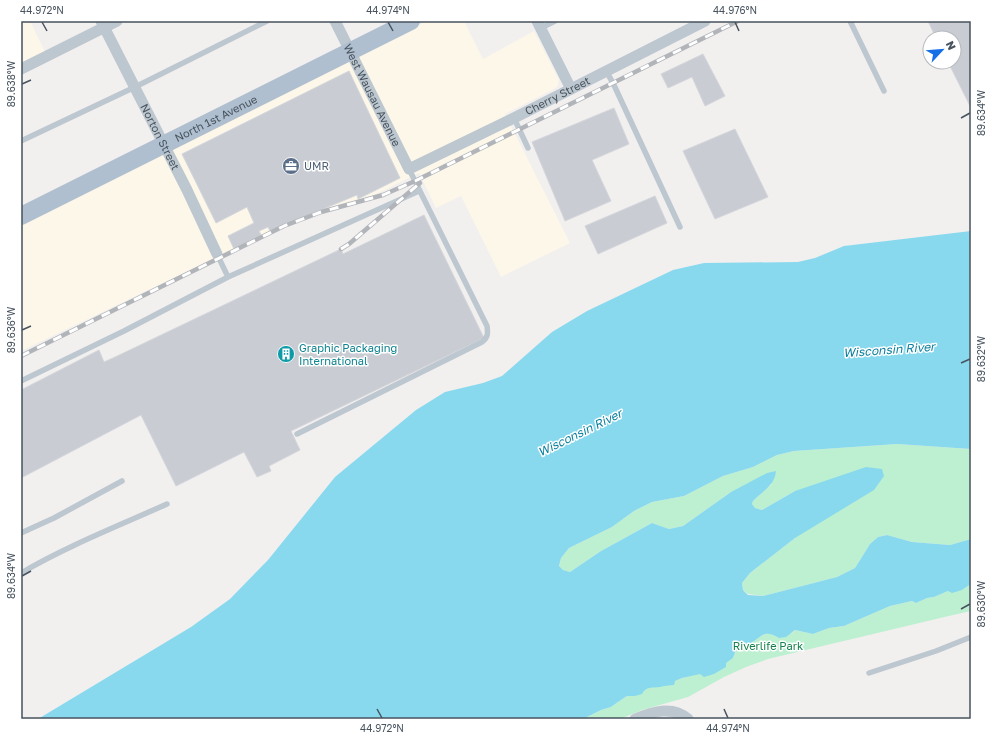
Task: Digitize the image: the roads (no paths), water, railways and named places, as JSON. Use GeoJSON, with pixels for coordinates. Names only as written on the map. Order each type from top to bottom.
{"type":"FeatureCollection","features":[{"type":"Feature","properties":{"kind":"main road","name":"North 1st Avenue"},"geometry":{"type":"LineString","coordinates":[[21,216],[411,21]]}},
{"type":"Feature","properties":{"kind":"street"},"geometry":{"type":"LineString","coordinates":[[21,69],[103,24],[117,21]]}},
{"type":"Feature","properties":{"kind":"street","name":"West Wausau Avenue"},"geometry":{"type":"LineString","coordinates":[[335,21],[409,169]]}},
{"type":"Feature","properties":{"kind":"street","name":"Cherry Street"},"geometry":{"type":"LineString","coordinates":[[409,169],[514,118],[705,21]]}},
{"type":"Feature","properties":{"kind":"street","name":"Norton Street"},"geometry":{"type":"LineString","coordinates":[[103,24],[217,254]]}},
{"type":"Feature","properties":{"kind":"street"},"geometry":{"type":"LineString","coordinates":[[539,25],[571,89]]}},
{"type":"Feature","properties":{"kind":"street"},"geometry":{"type":"LineString","coordinates":[[635,719],[656,711],[674,712],[688,719]]}},
{"type":"Feature","properties":{"kind":"lane"},"geometry":{"type":"LineString","coordinates":[[21,141],[135,87],[267,21]]}},
{"type":"Feature","properties":{"kind":"lane"},"geometry":{"type":"LineString","coordinates":[[539,25],[555,21]]}},
{"type":"Feature","properties":{"kind":"lane"},"geometry":{"type":"LineString","coordinates":[[850,21],[884,91]]}},
{"type":"Feature","properties":{"kind":"lane"},"geometry":{"type":"LineString","coordinates":[[606,71],[680,227]]}},
{"type":"Feature","properties":{"kind":"lane"},"geometry":{"type":"LineString","coordinates":[[514,118],[528,148]]}},
{"type":"Feature","properties":{"kind":"lane"},"geometry":{"type":"LineString","coordinates":[[297,434],[482,342],[487,338],[488,332],[486,326],[409,169]]}},
{"type":"Feature","properties":{"kind":"lane"},"geometry":{"type":"LineString","coordinates":[[21,381],[124,331],[228,277],[419,191]]}},
{"type":"Feature","properties":{"kind":"lane"},"geometry":{"type":"LineString","coordinates":[[217,254],[228,277]]}},
{"type":"Feature","properties":{"kind":"lane"},"geometry":{"type":"LineString","coordinates":[[21,533],[54,518],[122,482]]}},
{"type":"Feature","properties":{"kind":"lane"},"geometry":{"type":"LineString","coordinates":[[21,573],[78,544],[167,504]]}},
{"type":"Feature","properties":{"kind":"lane"},"geometry":{"type":"LineString","coordinates":[[869,673],[936,651],[971,637]]}},
{"type":"Feature","properties":{"kind":"water","name":"Wisconsin River"},"geometry":{"type":"Polygon","coordinates":[[[971,231],[971,449],[897,444],[794,451],[777,455],[753,467],[723,476],[684,496],[652,502],[634,511],[612,527],[569,548],[561,558],[559,566],[563,570],[570,572],[601,551],[652,523],[669,529],[683,526],[731,492],[767,473],[776,471],[771,484],[753,501],[752,504],[755,508],[762,510],[795,491],[866,467],[882,469],[884,476],[874,490],[795,538],[750,573],[742,583],[743,590],[748,595],[763,596],[837,577],[855,568],[870,544],[878,537],[887,535],[912,542],[950,545],[971,539],[971,584],[962,590],[952,593],[948,591],[916,603],[912,601],[890,606],[844,626],[829,628],[813,634],[795,630],[786,637],[779,638],[774,635],[764,634],[751,643],[736,650],[733,658],[726,663],[726,667],[714,674],[704,677],[700,674],[682,678],[675,681],[674,685],[647,689],[642,694],[627,696],[611,707],[583,719],[38,719],[191,627],[230,599],[268,560],[335,477],[416,410],[445,392],[483,383],[502,376],[552,332],[587,311],[673,270],[704,263],[798,262],[815,258],[844,246],[971,231]]]}},
{"type":"Feature","properties":{"kind":"railway"},"geometry":{"type":"LineString","coordinates":[[21,356],[284,226],[321,212],[383,195],[415,181],[738,21]]}},
{"type":"Feature","properties":{"kind":"railway"},"geometry":{"type":"LineString","coordinates":[[341,249],[349,244],[420,183]]}},
{"type":"Feature","properties":{"kind":"place","name":"UMR"},"geometry":{"type":"Point","coordinates":[291,166]}},
{"type":"Feature","properties":{"kind":"place","name":"Graphic Packaging International"},"geometry":{"type":"Point","coordinates":[286,354]}},
{"type":"Feature","properties":{"kind":"park label","name":"Riverlife Park"},"geometry":{"type":"Point","coordinates":[768,646]}}]}
